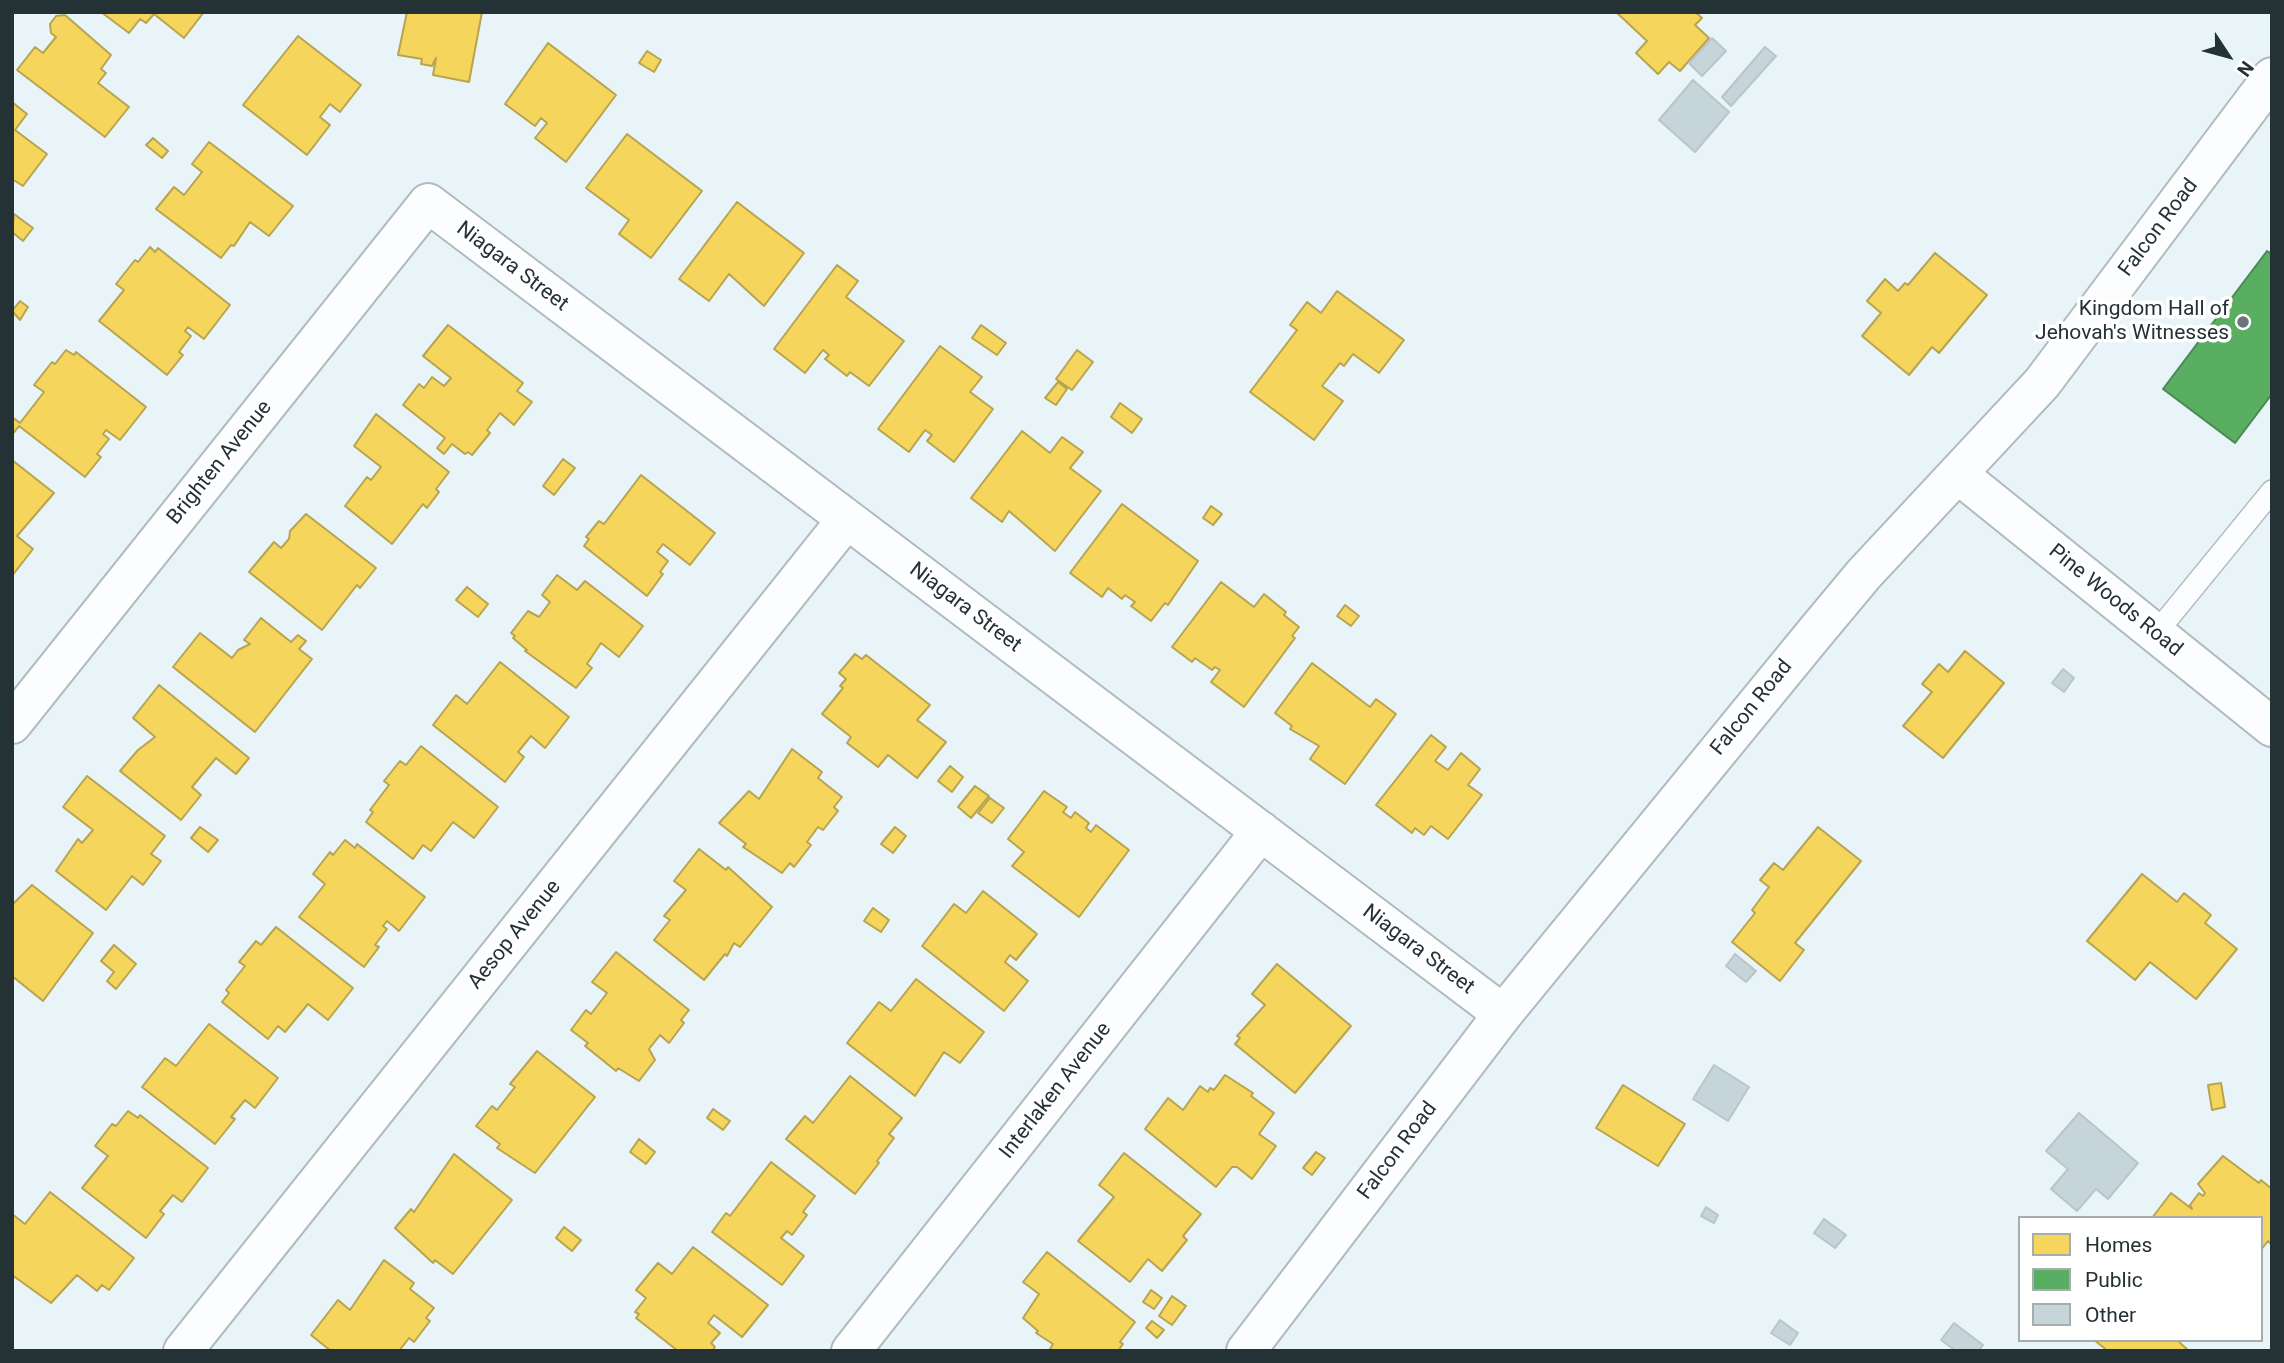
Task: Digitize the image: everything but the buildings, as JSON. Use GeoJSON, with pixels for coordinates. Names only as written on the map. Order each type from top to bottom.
{"type":"FeatureCollection","features":[{"type":"Feature","properties":{"kind":"street","name":"Falcon Road"},"geometry":{"type":"LineString","coordinates":[[1246,1351],[1503,1014],[1814,634],[1864,574],[2042,383],[2272,77]]}},
{"type":"Feature","properties":{"kind":"street","name":"Niagara Street"},"geometry":{"type":"LineString","coordinates":[[428,203],[1503,1014]]}},
{"type":"Feature","properties":{"kind":"street","name":"Brighten Avenue"},"geometry":{"type":"LineString","coordinates":[[12,724],[428,203]]}},
{"type":"Feature","properties":{"kind":"street","name":"Pine Woods Road"},"geometry":{"type":"LineString","coordinates":[[1959,475],[2272,727]]}},
{"type":"Feature","properties":{"kind":"street","name":"Aesop Avenue"},"geometry":{"type":"LineString","coordinates":[[183,1351],[847,519]]}},
{"type":"Feature","properties":{"kind":"street","name":"Interlaken Avenue"},"geometry":{"type":"LineString","coordinates":[[851,1351],[1261,831]]}},
{"type":"Feature","properties":{"kind":"lane"},"geometry":{"type":"LineString","coordinates":[[2156,633],[2272,491]]}},
{"type":"Feature","properties":{"kind":"place","name":"Kingdom Hall of Jehovah's Witnesses"},"geometry":{"type":"Point","coordinates":[2243,322]}}]}
